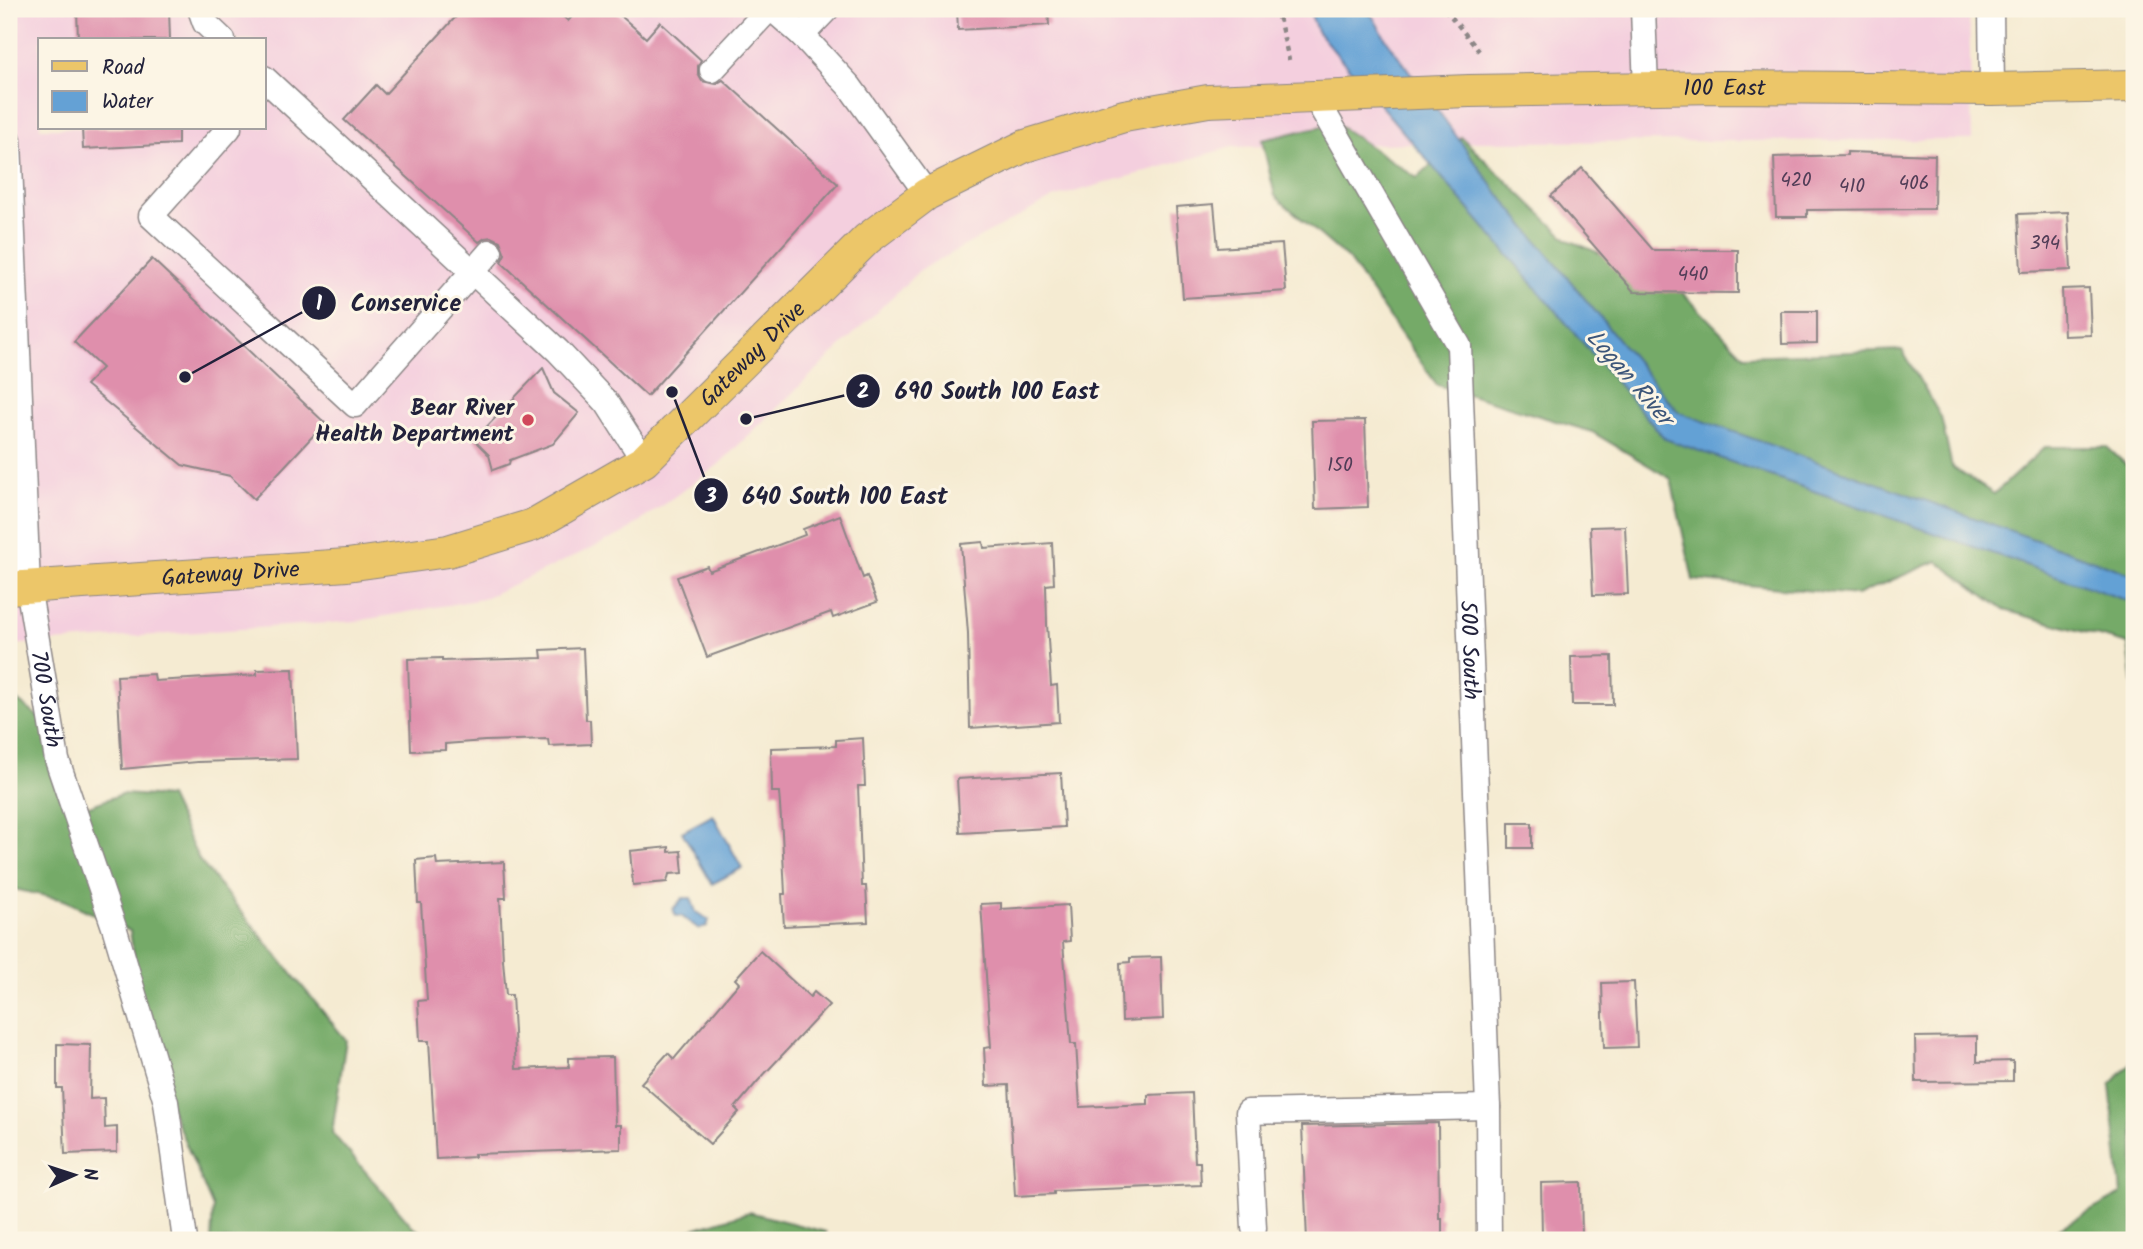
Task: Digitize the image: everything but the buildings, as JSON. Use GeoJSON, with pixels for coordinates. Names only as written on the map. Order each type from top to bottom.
{"type":"FeatureCollection","features":[{"type":"Feature","properties":{"kind":"main road","name":"100 East"},"geometry":{"type":"LineString","coordinates":[[1315,97],[1646,89],[1992,89],[2134,86]]}},
{"type":"Feature","properties":{"kind":"main road","name":"Gateway Drive"},"geometry":{"type":"LineString","coordinates":[[19,587],[347,565],[448,551],[533,525],[643,461],[867,239],[927,194],[1025,146],[1125,116],[1208,101],[1315,97]]}},
{"type":"Feature","properties":{"kind":"street"},"geometry":{"type":"LineString","coordinates":[[200,9],[205,23],[221,38]]}},
{"type":"Feature","properties":{"kind":"street"},"geometry":{"type":"LineString","coordinates":[[712,70],[771,9],[802,35],[850,87],[927,194]]}},
{"type":"Feature","properties":{"kind":"street"},"geometry":{"type":"LineString","coordinates":[[802,35],[827,9]]}},
{"type":"Feature","properties":{"kind":"street"},"geometry":{"type":"LineString","coordinates":[[1643,9],[1646,89]]}},
{"type":"Feature","properties":{"kind":"street"},"geometry":{"type":"LineString","coordinates":[[1991,9],[1992,89]]}},
{"type":"Feature","properties":{"kind":"street"},"geometry":{"type":"LineString","coordinates":[[266,83],[558,351],[607,403],[643,461]]}},
{"type":"Feature","properties":{"kind":"street","name":"500 South"},"geometry":{"type":"LineString","coordinates":[[1315,97],[1459,346],[1488,1107],[1489,1240]]}},
{"type":"Feature","properties":{"kind":"street"},"geometry":{"type":"LineString","coordinates":[[227,130],[151,216],[355,405],[489,253]]}},
{"type":"Feature","properties":{"kind":"street","name":"700 South"},"geometry":{"type":"LineString","coordinates":[[9,141],[19,587],[57,760],[115,930],[166,1101],[185,1240]]}},
{"type":"Feature","properties":{"kind":"street"},"geometry":{"type":"LineString","coordinates":[[1254,1228],[1248,1112],[1488,1107]]}},
{"type":"Feature","properties":{"kind":"path"},"geometry":{"type":"LineString","coordinates":[[1274,9],[1289,60]]}},
{"type":"Feature","properties":{"kind":"path"},"geometry":{"type":"LineString","coordinates":[[1445,9],[1479,51]]}},
{"type":"Feature","properties":{"kind":"shaded area"},"geometry":{"type":"Polygon","coordinates":[[[9,9],[1969,9],[1972,140],[1475,142],[1232,147],[1053,198],[920,270],[718,465],[624,533],[482,599],[357,621],[9,645],[9,9]]]}},
{"type":"Feature","properties":{"kind":"green space"},"geometry":{"type":"Polygon","coordinates":[[[1335,123],[1417,178],[1461,137],[1568,240],[1674,284],[1744,356],[1902,350],[1941,417],[1952,467],[1994,494],[2045,447],[2107,447],[2134,472],[2134,693],[2128,644],[2004,610],[1937,561],[1857,595],[1693,580],[1671,479],[1592,432],[1437,385],[1348,259],[1275,196],[1262,140],[1335,123]]]}},
{"type":"Feature","properties":{"kind":"green space"},"geometry":{"type":"Polygon","coordinates":[[[9,694],[44,721],[81,809],[122,794],[169,797],[199,860],[346,1040],[332,1133],[414,1228],[437,1240],[211,1240],[213,1208],[148,1054],[130,931],[64,900],[9,888],[9,694]]]}},
{"type":"Feature","properties":{"kind":"green space"},"geometry":{"type":"Polygon","coordinates":[[[2134,1060],[2134,1240],[2038,1240],[2121,1194],[2110,1085],[2134,1060]]]}},
{"type":"Feature","properties":{"kind":"green space"},"geometry":{"type":"Polygon","coordinates":[[[749,1212],[826,1232],[827,1240],[657,1240],[749,1212]]]}},
{"type":"Feature","properties":{"kind":"water","name":"Logan River"},"geometry":{"type":"Polygon","coordinates":[[[1309,9],[1365,9],[1373,17],[1386,39],[1497,192],[1678,412],[2134,575],[2134,603],[1665,439],[1317,31],[1309,9]]]}},
{"type":"Feature","properties":{"kind":"water"},"geometry":{"type":"Polygon","coordinates":[[[713,815],[742,868],[712,884],[682,832],[713,815]]]}},
{"type":"Feature","properties":{"kind":"water"},"geometry":{"type":"Polygon","coordinates":[[[683,898],[691,898],[696,912],[709,920],[707,926],[699,929],[681,916],[676,916],[673,909],[683,898]]]}},
{"type":"Feature","properties":{"kind":"place","name":"Conservice"},"geometry":{"type":"Point","coordinates":[185,377]}},
{"type":"Feature","properties":{"kind":"place","name":"640 South 100 East"},"geometry":{"type":"Point","coordinates":[672,392]}},
{"type":"Feature","properties":{"kind":"place","name":"690 South 100 East"},"geometry":{"type":"Point","coordinates":[746,419]}},
{"type":"Feature","properties":{"kind":"place","name":"Bear River Health Department"},"geometry":{"type":"Point","coordinates":[528,420]}}]}
